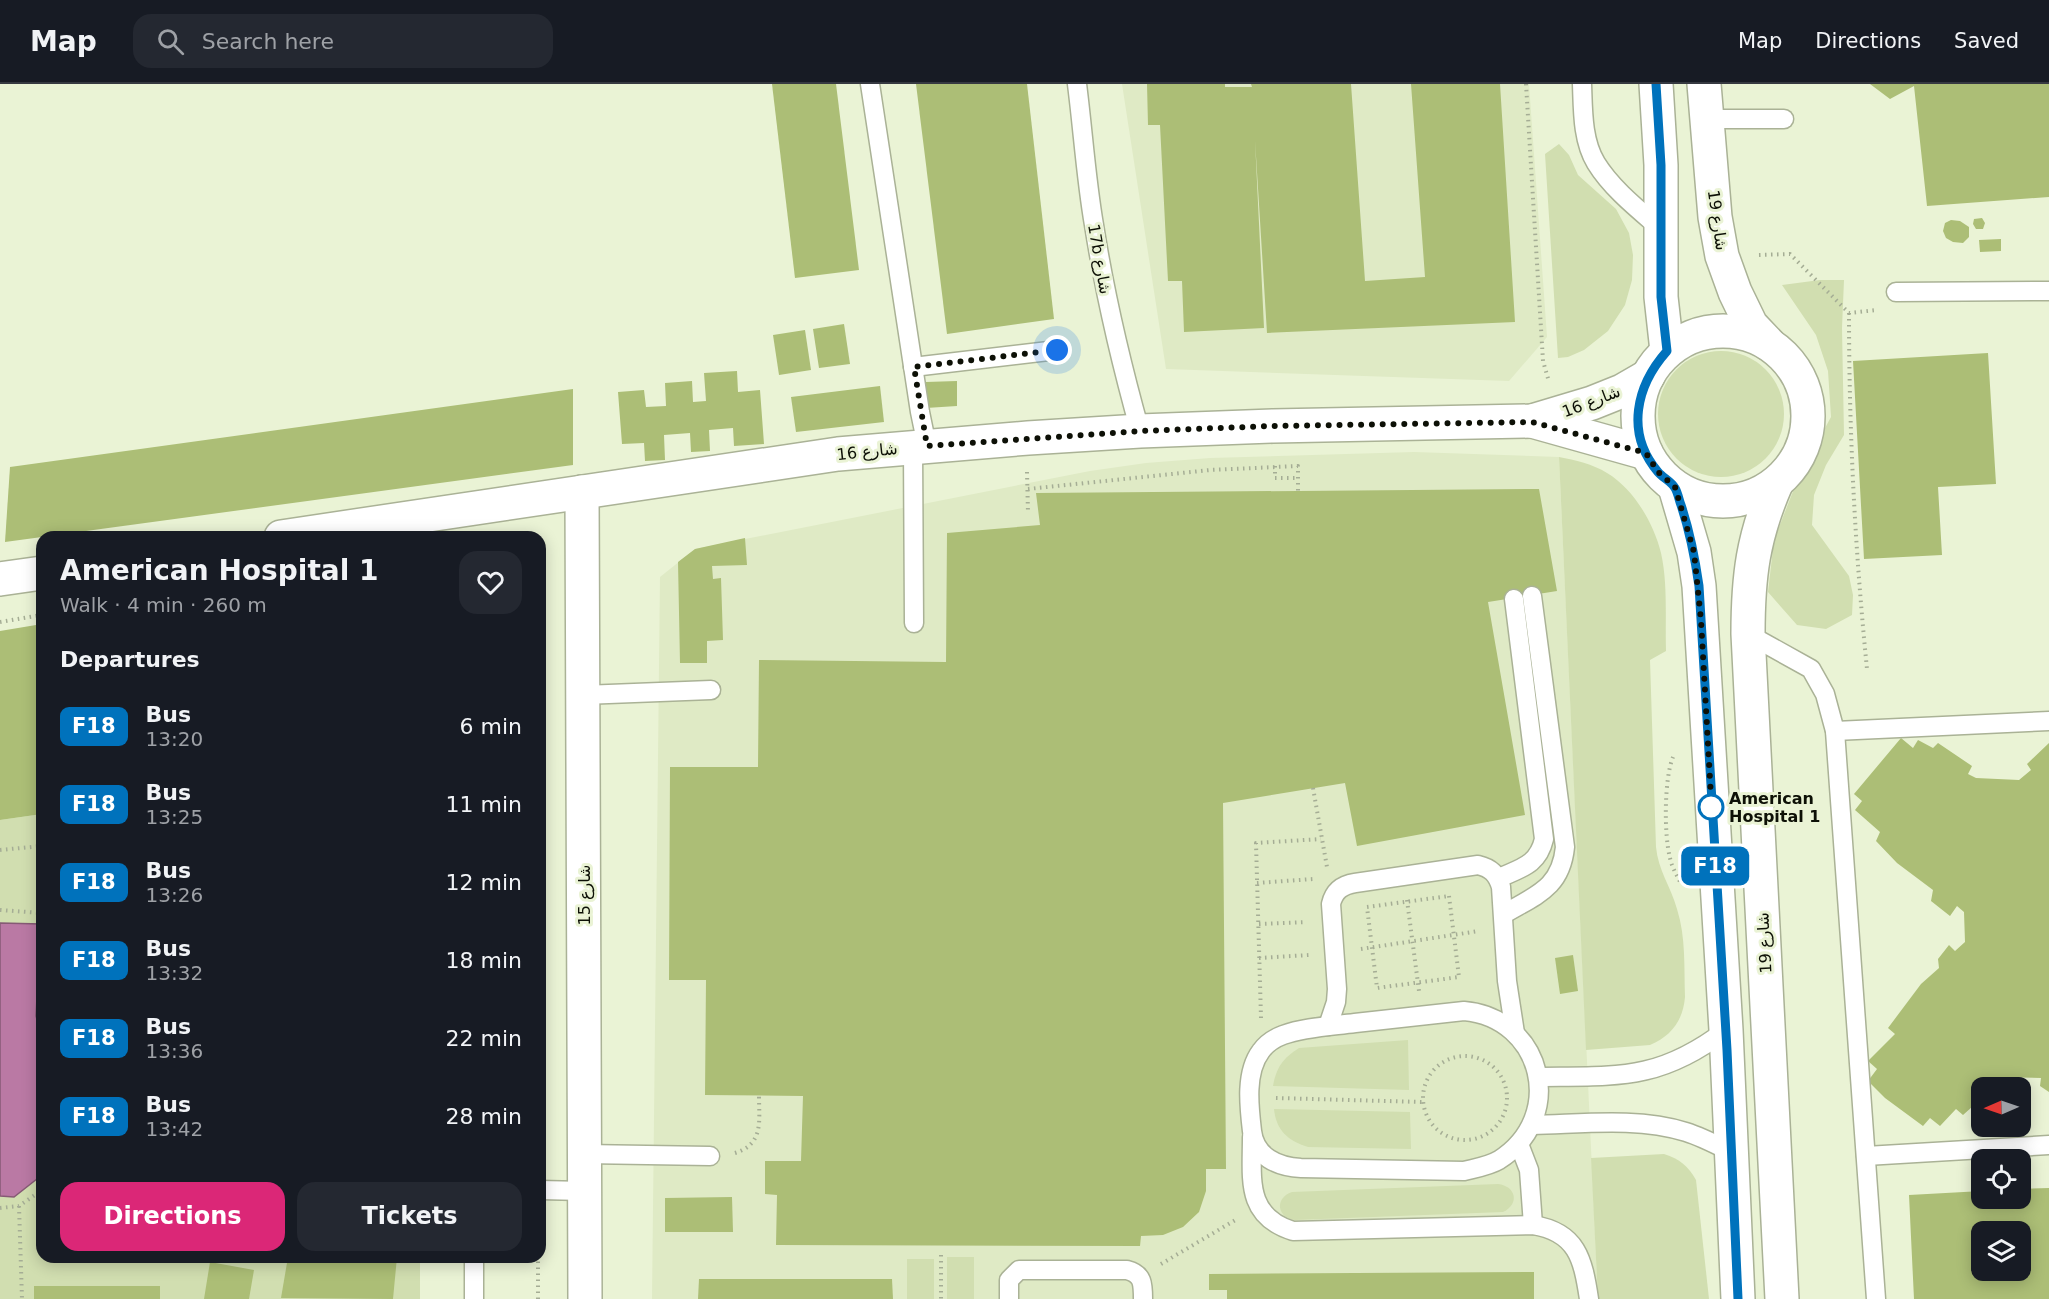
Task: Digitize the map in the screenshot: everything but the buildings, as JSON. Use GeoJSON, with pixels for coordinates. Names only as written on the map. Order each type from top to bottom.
{"type":"FeatureCollection","features":[{"type":"Feature","properties":{"kind":"main road"},"geometry":{"type":"LineString","coordinates":[[1656,84],[1662,231],[1658,363]]}},
{"type":"Feature","properties":{"kind":"main road","name":"شارع 19"},"geometry":{"type":"LineString","coordinates":[[1704,84],[1715,217],[1722,256],[1735,292],[1751,325],[1769,344]]}},
{"type":"Feature","properties":{"kind":"main road"},"geometry":{"type":"LineString","coordinates":[[1717,330],[1744,333],[1769,344],[1786,359],[1799,379],[1807,401],[1808,424],[1803,447],[1793,467],[1776,484],[1753,497],[1726,502],[1699,499],[1675,487],[1658,472],[1646,453],[1640,433],[1638,411],[1641,393],[1658,363],[1690,336],[1717,330]]}},
{"type":"Feature","properties":{"kind":"main road","name":"شارع 16"},"geometry":{"type":"LineString","coordinates":[[320,531],[838,454],[920,446],[1140,431],[1545,418],[1622,391],[1658,363]]}},
{"type":"Feature","properties":{"kind":"main road","name":"شارع 16"},"geometry":{"type":"LineString","coordinates":[[1545,418],[1646,453]]}},
{"type":"Feature","properties":{"kind":"main road","name":"شارع 19"},"geometry":{"type":"LineString","coordinates":[[1776,484],[1759,529],[1751,567],[1748,634],[1782,1299]]}},
{"type":"Feature","properties":{"kind":"main road"},"geometry":{"type":"LineString","coordinates":[[1675,487],[1694,552],[1699,586],[1726,1029],[1738,1299]]}},
{"type":"Feature","properties":{"kind":"main road","name":"شارع 15"},"geometry":{"type":"LineString","coordinates":[[582,492],[585,1299]]}},
{"type":"Feature","properties":{"kind":"main road"},"geometry":{"type":"LineString","coordinates":[[0,579],[36,574]]}},
{"type":"Feature","properties":{"kind":"lane"},"geometry":{"type":"LineString","coordinates":[[870,84],[914,367],[920,446],[914,622]]}},
{"type":"Feature","properties":{"kind":"lane","name":"17b شارع"},"geometry":{"type":"LineString","coordinates":[[1077,84],[1102,278],[1113,330],[1140,431]]}},
{"type":"Feature","properties":{"kind":"lane"},"geometry":{"type":"LineString","coordinates":[[1582,84],[1584,119],[1595,161],[1622,194],[1662,231]]}},
{"type":"Feature","properties":{"kind":"lane"},"geometry":{"type":"LineString","coordinates":[[1706,119],[1784,118]]}},
{"type":"Feature","properties":{"kind":"lane"},"geometry":{"type":"LineString","coordinates":[[1896,291],[2049,291]]}},
{"type":"Feature","properties":{"kind":"lane"},"geometry":{"type":"LineString","coordinates":[[914,367],[1057,350]]}},
{"type":"Feature","properties":{"kind":"lane"},"geometry":{"type":"LineString","coordinates":[[1505,921],[1554,881],[1560,870],[1565,847],[1532,596]]}},
{"type":"Feature","properties":{"kind":"lane"},"geometry":{"type":"LineString","coordinates":[[1499,878],[1527,865],[1536,858],[1544,839],[1514,599]]}},
{"type":"Feature","properties":{"kind":"lane"},"geometry":{"type":"LineString","coordinates":[[1748,634],[1811,669],[1825,694],[1835,731],[1876,1299]]}},
{"type":"Feature","properties":{"kind":"lane"},"geometry":{"type":"LineString","coordinates":[[583,695],[711,690]]}},
{"type":"Feature","properties":{"kind":"lane"},"geometry":{"type":"LineString","coordinates":[[1835,731],[2049,721]]}},
{"type":"Feature","properties":{"kind":"lane"},"geometry":{"type":"LineString","coordinates":[[1328,1026],[1336,1002],[1337,989],[1331,904],[1333,896],[1345,885],[1478,866],[1486,867],[1499,878],[1505,921],[1507,981],[1515,1033]]}},
{"type":"Feature","properties":{"kind":"lane"},"geometry":{"type":"LineString","coordinates":[[1252,1134],[1258,1149],[1270,1161],[1285,1167],[1464,1171],[1498,1161],[1519,1144],[1533,1125],[1539,1094],[1539,1077],[1526,1046],[1515,1033],[1490,1016],[1464,1011],[1328,1026],[1284,1035],[1272,1041],[1261,1050],[1251,1075],[1250,1097],[1254,1193],[1259,1207],[1267,1218],[1280,1227],[1293,1231],[1533,1225],[1546,1227],[1562,1235],[1575,1247],[1583,1262],[1589,1299]]}},
{"type":"Feature","properties":{"kind":"lane"},"geometry":{"type":"LineString","coordinates":[[1539,1077],[1610,1077],[1657,1069],[1697,1050],[1726,1029]]}},
{"type":"Feature","properties":{"kind":"lane"},"geometry":{"type":"LineString","coordinates":[[1533,1125],[1632,1123],[1660,1126],[1685,1132],[1732,1153]]}},
{"type":"Feature","properties":{"kind":"lane"},"geometry":{"type":"LineString","coordinates":[[1519,1144],[1529,1170],[1533,1225]]}},
{"type":"Feature","properties":{"kind":"lane"},"geometry":{"type":"LineString","coordinates":[[1866,1156],[2049,1145]]}},
{"type":"Feature","properties":{"kind":"lane"},"geometry":{"type":"LineString","coordinates":[[584,1154],[710,1155]]}},
{"type":"Feature","properties":{"kind":"lane"},"geometry":{"type":"LineString","coordinates":[[546,1190],[584,1191]]}},
{"type":"Feature","properties":{"kind":"lane"},"geometry":{"type":"LineString","coordinates":[[474,1263],[474,1299]]}},
{"type":"Feature","properties":{"kind":"lane"},"geometry":{"type":"LineString","coordinates":[[1009,1299],[1009,1280],[1019,1270],[1127,1270],[1140,1276],[1143,1282],[1143,1299]]}},
{"type":"Feature","properties":{"kind":"path"},"geometry":{"type":"LineString","coordinates":[[1526,84],[1545,418]]}},
{"type":"Feature","properties":{"kind":"path"},"geometry":{"type":"LineString","coordinates":[[1790,254],[1849,312],[1849,392],[1857,561],[1867,669]]}},
{"type":"Feature","properties":{"kind":"path"},"geometry":{"type":"LineString","coordinates":[[1849,312],[1876,311],[1896,291]]}},
{"type":"Feature","properties":{"kind":"path"},"geometry":{"type":"LineString","coordinates":[[1028,438],[1028,513]]}},
{"type":"Feature","properties":{"kind":"path"},"geometry":{"type":"LineString","coordinates":[[1028,489],[1210,470],[1298,466],[1298,491]]}},
{"type":"Feature","properties":{"kind":"path"},"geometry":{"type":"LineString","coordinates":[[1275,478],[1298,478]]}},
{"type":"Feature","properties":{"kind":"path"},"geometry":{"type":"LineString","coordinates":[[0,621],[36,616]]}},
{"type":"Feature","properties":{"kind":"path"},"geometry":{"type":"LineString","coordinates":[[1677,750],[1672,760],[1667,783],[1667,845],[1672,868],[1684,892]]}},
{"type":"Feature","properties":{"kind":"path"},"geometry":{"type":"LineString","coordinates":[[1313,788],[1333,896]]}},
{"type":"Feature","properties":{"kind":"path"},"geometry":{"type":"LineString","coordinates":[[1261,1050],[1256,843],[1321,838]]}},
{"type":"Feature","properties":{"kind":"path"},"geometry":{"type":"LineString","coordinates":[[0,850],[36,847]]}},
{"type":"Feature","properties":{"kind":"path"},"geometry":{"type":"LineString","coordinates":[[1404,876],[1422,1016]]}},
{"type":"Feature","properties":{"kind":"path"},"geometry":{"type":"LineString","coordinates":[[1257,883],[1329,878]]}},
{"type":"Feature","properties":{"kind":"path"},"geometry":{"type":"LineString","coordinates":[[1449,896],[1460,977],[1377,988],[1367,907],[1407,902],[1449,896]]}},
{"type":"Feature","properties":{"kind":"path"},"geometry":{"type":"LineString","coordinates":[[0,910],[36,913]]}},
{"type":"Feature","properties":{"kind":"path"},"geometry":{"type":"LineString","coordinates":[[1258,924],[1332,921]]}},
{"type":"Feature","properties":{"kind":"path"},"geometry":{"type":"LineString","coordinates":[[1259,958],[1335,953],[1454,934],[1505,921]]}},
{"type":"Feature","properties":{"kind":"path"},"geometry":{"type":"LineString","coordinates":[[1465,1056],[1491,1065],[1500,1076],[1507,1098],[1501,1119],[1493,1130],[1469,1141],[1455,1140],[1438,1130],[1426,1115],[1422,1102],[1424,1088],[1430,1075],[1445,1061],[1465,1056]]}},
{"type":"Feature","properties":{"kind":"path"},"geometry":{"type":"LineString","coordinates":[[710,1155],[737,1153],[747,1148],[755,1139],[759,1128],[759,1096]]}},
{"type":"Feature","properties":{"kind":"path"},"geometry":{"type":"LineString","coordinates":[[1250,1097],[1422,1102]]}},
{"type":"Feature","properties":{"kind":"path"},"geometry":{"type":"LineString","coordinates":[[0,1208],[19,1206],[36,1194]]}},
{"type":"Feature","properties":{"kind":"path"},"geometry":{"type":"LineString","coordinates":[[19,1206],[22,1299]]}},
{"type":"Feature","properties":{"kind":"path"},"geometry":{"type":"LineString","coordinates":[[1140,1276],[1259,1207]]}},
{"type":"Feature","properties":{"kind":"path"},"geometry":{"type":"LineString","coordinates":[[941,1255],[941,1299]]}},
{"type":"Feature","properties":{"kind":"path"},"geometry":{"type":"LineString","coordinates":[[538,1263],[538,1299]]}},
{"type":"Feature","properties":{"kind":"shaded area"},"geometry":{"type":"Polygon","coordinates":[[[1122,84],[1529,84],[1547,337],[1509,381],[1166,369],[1122,84]]]}},
{"type":"Feature","properties":{"kind":"shaded area"},"geometry":{"type":"Polygon","coordinates":[[[1559,144],[1569,155],[1578,175],[1616,209],[1629,233],[1633,255],[1632,280],[1625,305],[1608,331],[1584,350],[1568,357],[1558,358],[1545,154],[1559,144]]]}},
{"type":"Feature","properties":{"kind":"shaded area"},"geometry":{"type":"Polygon","coordinates":[[[1820,280],[1844,280],[1842,328],[1844,435],[1826,465],[1814,495],[1812,525],[1849,576],[1853,595],[1852,615],[1826,629],[1797,625],[1768,592],[1774,540],[1799,476],[1831,417],[1828,371],[1816,335],[1782,285],[1820,280]]]}},
{"type":"Feature","properties":{"kind":"shaded area"},"geometry":{"type":"Polygon","coordinates":[[[1721,351],[1745,356],[1765,370],[1779,390],[1784,414],[1779,438],[1765,458],[1745,472],[1721,477],[1697,472],[1677,458],[1663,438],[1658,414],[1663,390],[1677,370],[1697,356],[1721,351]]]}},
{"type":"Feature","properties":{"kind":"shaded area"},"geometry":{"type":"Polygon","coordinates":[[[1414,452],[1559,457],[1598,1299],[652,1299],[660,577],[695,549],[1090,471],[1146,463],[1210,458],[1414,452]]]}},
{"type":"Feature","properties":{"kind":"shaded area"},"geometry":{"type":"Polygon","coordinates":[[[1559,457],[1596,467],[1626,488],[1648,519],[1658,542],[1663,565],[1666,651],[1650,660],[1656,847],[1659,863],[1674,901],[1682,930],[1685,997],[1682,1013],[1675,1027],[1650,1045],[1586,1050],[1559,457]]]}},
{"type":"Feature","properties":{"kind":"shaded area"},"geometry":{"type":"Polygon","coordinates":[[[36,815],[36,1263],[420,1263],[420,1299],[0,1299],[0,820],[36,815]]]}},
{"type":"Feature","properties":{"kind":"shaded area"},"geometry":{"type":"Polygon","coordinates":[[[0,923],[36,924],[36,1180],[14,1197],[0,1196],[0,923]]]}},
{"type":"Feature","properties":{"kind":"shaded area"},"geometry":{"type":"Polygon","coordinates":[[[1408,1040],[1409,1090],[1273,1086],[1281,1064],[1299,1048],[1408,1040]]]}},
{"type":"Feature","properties":{"kind":"shaded area"},"geometry":{"type":"Polygon","coordinates":[[[1274,1109],[1410,1112],[1411,1149],[1308,1147],[1284,1134],[1277,1123],[1274,1109]]]}},
{"type":"Feature","properties":{"kind":"shaded area"},"geometry":{"type":"Polygon","coordinates":[[[1664,1154],[1683,1164],[1696,1180],[1709,1299],[1598,1299],[1591,1158],[1664,1154]]]}},
{"type":"Feature","properties":{"kind":"shaded area"},"geometry":{"type":"Polygon","coordinates":[[[1498,1184],[1509,1188],[1514,1196],[1512,1205],[1503,1212],[1295,1220],[1284,1216],[1280,1208],[1282,1199],[1292,1192],[1498,1184]]]}},
{"type":"Feature","properties":{"kind":"shaded area"},"geometry":{"type":"Polygon","coordinates":[[[947,1257],[974,1257],[974,1299],[947,1299],[947,1257]]]}},
{"type":"Feature","properties":{"kind":"shaded area"},"geometry":{"type":"Polygon","coordinates":[[[907,1259],[934,1259],[934,1299],[907,1299],[907,1259]]]}},
{"type":"Feature","properties":{"kind":"bus line","name":"F18"},"geometry":{"type":"LineString","coordinates":[[1656,84],[1661,165],[1661,297],[1667,351],[1648,376],[1641,393],[1638,411],[1640,433],[1646,453],[1658,472],[1675,487],[1694,552],[1699,586],[1727,1050],[1738,1299]]}},
{"type":"Feature","properties":{"kind":"place","name":"American Hospital 1"},"geometry":{"type":"Point","coordinates":[1711,807]}},
{"type":"Feature","properties":{"kind":"route"},"geometry":{"type":"LineString","coordinates":[[1057,350],[914,367],[927,446],[1140,431],[1273,426],[1532,422],[1646,453],[1658,472],[1675,487],[1694,552],[1699,586],[1712,815],[1711,807]]}}]}
